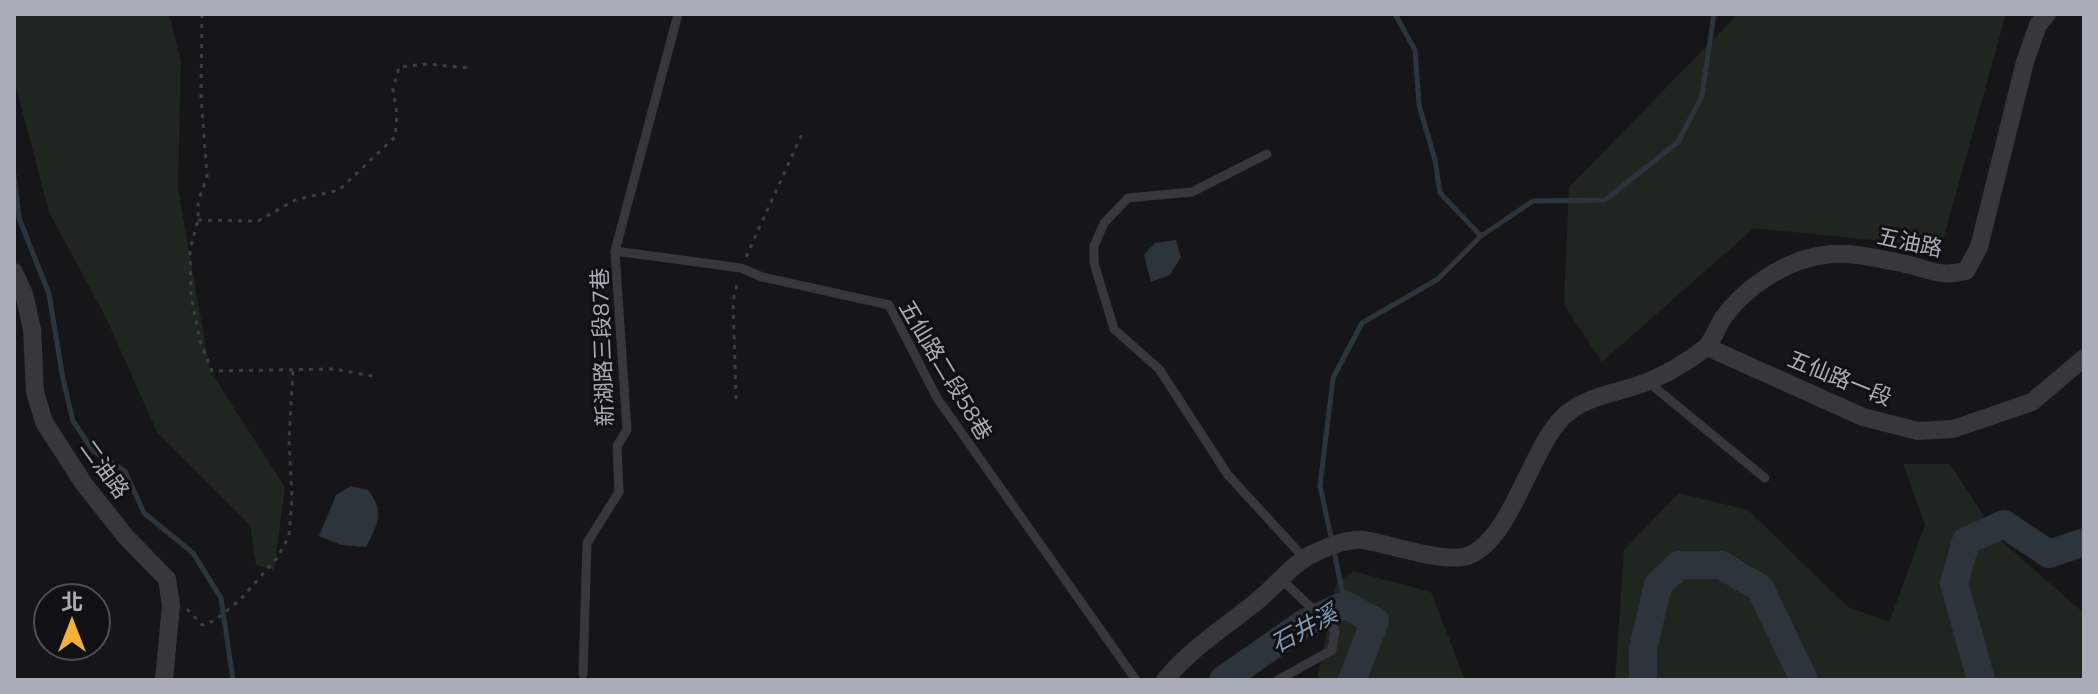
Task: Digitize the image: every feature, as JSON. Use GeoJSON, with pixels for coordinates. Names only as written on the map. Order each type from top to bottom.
{"type":"FeatureCollection","features":[{"type":"Feature","properties":{"kind":"street","name":"五油路"},"geometry":{"type":"LineString","coordinates":[[1707,347],[1723,318],[1743,295],[1800,260],[1842,253],[1902,263],[1935,274],[1966,271],[1979,247],[2025,62],[2038,25],[2047,14]]}},
{"type":"Feature","properties":{"kind":"street","name":"二油路"},"geometry":{"type":"LineString","coordinates":[[14,272],[24,294],[32,329],[35,392],[44,422],[100,505],[167,579],[171,605],[164,680]]}},
{"type":"Feature","properties":{"kind":"street","name":"五仙路一段"},"geometry":{"type":"LineString","coordinates":[[1707,347],[1863,417],[1918,431],[1953,429],[2032,402],[2084,358]]}},
{"type":"Feature","properties":{"kind":"street"},"geometry":{"type":"LineString","coordinates":[[1165,680],[1176,666],[1221,627],[1310,556],[1360,540],[1451,558],[1469,556],[1488,543],[1565,415],[1586,401],[1648,382],[1707,347]]}},
{"type":"Feature","properties":{"kind":"lane","name":"新湖路三段87巷"},"geometry":{"type":"LineString","coordinates":[[583,674],[587,543],[619,492],[617,446],[627,430],[615,251],[678,14]]}},
{"type":"Feature","properties":{"kind":"lane"},"geometry":{"type":"LineString","coordinates":[[1267,154],[1192,192],[1128,198],[1104,223],[1094,246],[1094,263],[1114,329],[1159,369],[1228,475],[1310,556]]}},
{"type":"Feature","properties":{"kind":"lane","name":"五仙路二段58巷"},"geometry":{"type":"LineString","coordinates":[[615,251],[741,268],[762,277],[889,305],[937,398],[1136,680]]}},
{"type":"Feature","properties":{"kind":"lane"},"geometry":{"type":"LineString","coordinates":[[1648,382],[1765,478]]}},
{"type":"Feature","properties":{"kind":"lane"},"geometry":{"type":"LineString","coordinates":[[1278,680],[1332,650],[1335,630],[1282,580]]}},
{"type":"Feature","properties":{"kind":"path"},"geometry":{"type":"LineString","coordinates":[[202,14],[201,95],[207,177],[198,202],[198,220],[190,250],[191,295],[200,341],[212,371],[335,369],[377,377]]}},
{"type":"Feature","properties":{"kind":"path"},"geometry":{"type":"LineString","coordinates":[[198,220],[258,221],[295,200],[339,190],[395,137],[397,114],[393,89],[399,67],[427,64],[468,68]]}},
{"type":"Feature","properties":{"kind":"path"},"geometry":{"type":"LineString","coordinates":[[736,399],[733,301],[741,268],[802,134]]}},
{"type":"Feature","properties":{"kind":"path"},"geometry":{"type":"LineString","coordinates":[[186,607],[202,625],[214,621],[250,590],[277,558],[289,536],[293,369]]}},
{"type":"Feature","properties":{"kind":"shaded area"},"geometry":{"type":"Polygon","coordinates":[[[14,14],[169,14],[181,61],[178,188],[210,371],[285,487],[274,570],[256,565],[250,525],[157,432],[107,320],[49,212],[14,79],[14,14]]]}},
{"type":"Feature","properties":{"kind":"shaded area"},"geometry":{"type":"Polygon","coordinates":[[[1738,14],[2006,14],[1941,247],[1754,228],[1602,362],[1564,305],[1569,187],[1738,14]]]}},
{"type":"Feature","properties":{"kind":"shaded area"},"geometry":{"type":"Polygon","coordinates":[[[1176,240],[1181,257],[1170,275],[1151,282],[1144,255],[1155,243],[1176,240]]]}},
{"type":"Feature","properties":{"kind":"shaded area"},"geometry":{"type":"Polygon","coordinates":[[[1903,464],[1950,464],[1999,539],[2084,613],[2084,680],[1615,680],[1624,550],[1679,493],[1748,510],[1848,607],[1889,622],[1925,525],[1903,464]]]}},
{"type":"Feature","properties":{"kind":"shaded area"},"geometry":{"type":"Polygon","coordinates":[[[351,486],[368,490],[377,505],[378,518],[366,547],[341,545],[319,536],[336,495],[351,486]]]}},
{"type":"Feature","properties":{"kind":"shaded area"},"geometry":{"type":"Polygon","coordinates":[[[1353,571],[1431,592],[1465,680],[1317,680],[1336,584],[1353,571]]]}},
{"type":"Feature","properties":{"kind":"waterway"},"geometry":{"type":"LineString","coordinates":[[1395,14],[1415,50],[1419,105],[1435,160],[1440,193],[1481,236]]}},
{"type":"Feature","properties":{"kind":"waterway"},"geometry":{"type":"LineString","coordinates":[[1332,541],[1320,486],[1333,378],[1362,323],[1438,279],[1481,236],[1533,201],[1605,200],[1678,142],[1702,96],[1714,14]]}},
{"type":"Feature","properties":{"kind":"waterway"},"geometry":{"type":"LineString","coordinates":[[14,175],[19,218],[49,294],[73,421],[93,451],[125,471],[144,513],[193,553],[221,598],[233,680]]}},
{"type":"Feature","properties":{"kind":"waterway","name":"石井溪"},"geometry":{"type":"LineString","coordinates":[[1981,680],[1954,583],[1966,541],[2004,524],[2049,554],[2084,542]]}},
{"type":"Feature","properties":{"kind":"waterway"},"geometry":{"type":"LineString","coordinates":[[1334,551],[1345,605]]}},
{"type":"Feature","properties":{"kind":"waterway","name":"石井溪"},"geometry":{"type":"LineString","coordinates":[[1643,680],[1643,649],[1658,585],[1679,565],[1721,565],[1760,588],[1804,680]]}},
{"type":"Feature","properties":{"kind":"waterway","name":"石井溪"},"geometry":{"type":"LineString","coordinates":[[1223,680],[1306,622],[1345,605],[1375,621],[1352,680]]}}]}
